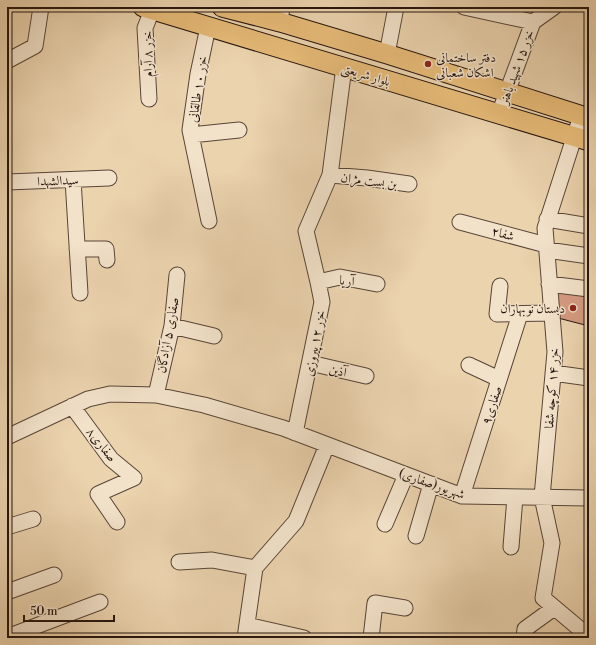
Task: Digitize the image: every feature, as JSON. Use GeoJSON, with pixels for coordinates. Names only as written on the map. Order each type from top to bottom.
{"type":"FeatureCollection","features":[{"type":"Feature","properties":{"kind":"main road","name":"بلوار شریعتی"},"geometry":{"type":"LineString","coordinates":[[222,7],[281,15],[387,54],[585,117]]}},
{"type":"Feature","properties":{"kind":"main road","name":"بلوار شریعتی"},"geometry":{"type":"LineString","coordinates":[[148,8],[582,139]]}},
{"type":"Feature","properties":{"kind":"street"},"geometry":{"type":"LineString","coordinates":[[7,60],[35,46],[41,7]]}},
{"type":"Feature","properties":{"kind":"street"},"geometry":{"type":"LineString","coordinates":[[387,54],[396,7]]}},
{"type":"Feature","properties":{"kind":"street"},"geometry":{"type":"LineString","coordinates":[[464,7],[533,22]]}},
{"type":"Feature","properties":{"kind":"street","name":"خزر ۱۵ شهید باهنر"},"geometry":{"type":"LineString","coordinates":[[499,114],[533,22],[554,7]]}},
{"type":"Feature","properties":{"kind":"street","name":"خزر ۸ آرام"},"geometry":{"type":"LineString","coordinates":[[148,8],[145,28],[149,99]]}},
{"type":"Feature","properties":{"kind":"street","name":"خزر ۱۰ طالقانی"},"geometry":{"type":"LineString","coordinates":[[208,27],[198,74],[190,130],[209,221]]}},
{"type":"Feature","properties":{"kind":"street","name":"خزر ۱۲ پیروزی"},"geometry":{"type":"LineString","coordinates":[[289,430],[310,363],[322,302],[306,231],[330,175],[344,67]]}},
{"type":"Feature","properties":{"kind":"street","name":"خزر ۱۴ کوچه شفا"},"geometry":{"type":"LineString","coordinates":[[554,608],[543,598],[552,543],[542,497],[555,352],[545,228],[547,219],[582,139],[585,117]]}},
{"type":"Feature","properties":{"kind":"street"},"geometry":{"type":"LineString","coordinates":[[191,134],[239,130]]}},
{"type":"Feature","properties":{"kind":"street","name":"بن بست مژان"},"geometry":{"type":"LineString","coordinates":[[330,175],[367,178],[408,184]]}},
{"type":"Feature","properties":{"kind":"street","name":"سیدالشهدا"},"geometry":{"type":"LineString","coordinates":[[7,182],[109,178]]}},
{"type":"Feature","properties":{"kind":"street"},"geometry":{"type":"LineString","coordinates":[[73,180],[80,293]]}},
{"type":"Feature","properties":{"kind":"street"},"geometry":{"type":"LineString","coordinates":[[547,219],[589,226]]}},
{"type":"Feature","properties":{"kind":"street","name":"شفا۲"},"geometry":{"type":"LineString","coordinates":[[460,222],[546,248],[589,256]]}},
{"type":"Feature","properties":{"kind":"street"},"geometry":{"type":"LineString","coordinates":[[77,249],[106,249],[107,260]]}},
{"type":"Feature","properties":{"kind":"street","name":"صفاری ۵ آزادگان"},"geometry":{"type":"LineString","coordinates":[[156,394],[172,326],[176,275]]}},
{"type":"Feature","properties":{"kind":"street","name":"آریا"},"geometry":{"type":"LineString","coordinates":[[318,282],[340,277],[376,284]]}},
{"type":"Feature","properties":{"kind":"street"},"geometry":{"type":"LineString","coordinates":[[549,284],[589,289]]}},
{"type":"Feature","properties":{"kind":"street"},"geometry":{"type":"LineString","coordinates":[[500,286],[496,314],[552,313]]}},
{"type":"Feature","properties":{"kind":"street","name":"صفاری۹"},"geometry":{"type":"LineString","coordinates":[[462,496],[520,314]]}},
{"type":"Feature","properties":{"kind":"street"},"geometry":{"type":"LineString","coordinates":[[172,326],[214,336]]}},
{"type":"Feature","properties":{"kind":"street","name":"آذین"},"geometry":{"type":"LineString","coordinates":[[310,363],[366,376]]}},
{"type":"Feature","properties":{"kind":"street"},"geometry":{"type":"LineString","coordinates":[[469,365],[499,379]]}},
{"type":"Feature","properties":{"kind":"street"},"geometry":{"type":"LineString","coordinates":[[553,373],[589,378]]}},
{"type":"Feature","properties":{"kind":"street","name":"شهریور(صفاری)"},"geometry":{"type":"LineString","coordinates":[[7,437],[88,399],[110,394],[156,394],[204,405],[289,430],[462,496],[589,498]]}},
{"type":"Feature","properties":{"kind":"street","name":"صفاری۸"},"geometry":{"type":"LineString","coordinates":[[72,406],[111,458],[134,478],[98,494],[118,522]]}},
{"type":"Feature","properties":{"kind":"street"},"geometry":{"type":"LineString","coordinates":[[304,638],[246,631],[256,568],[296,521],[328,445]]}},
{"type":"Feature","properties":{"kind":"street"},"geometry":{"type":"LineString","coordinates":[[385,524],[406,475]]}},
{"type":"Feature","properties":{"kind":"street"},"geometry":{"type":"LineString","coordinates":[[416,536],[432,484]]}},
{"type":"Feature","properties":{"kind":"street"},"geometry":{"type":"LineString","coordinates":[[511,547],[515,497]]}},
{"type":"Feature","properties":{"kind":"street"},"geometry":{"type":"LineString","coordinates":[[7,527],[33,519]]}},
{"type":"Feature","properties":{"kind":"street"},"geometry":{"type":"LineString","coordinates":[[179,562],[212,560],[256,568]]}},
{"type":"Feature","properties":{"kind":"street"},"geometry":{"type":"LineString","coordinates":[[7,592],[54,576]]}},
{"type":"Feature","properties":{"kind":"street"},"geometry":{"type":"LineString","coordinates":[[7,637],[100,602]]}},
{"type":"Feature","properties":{"kind":"street"},"geometry":{"type":"LineString","coordinates":[[372,638],[375,603],[405,608]]}},
{"type":"Feature","properties":{"kind":"street"},"geometry":{"type":"LineString","coordinates":[[524,638],[525,629],[554,608],[589,638]]}},
{"type":"Feature","properties":{"kind":"building","name":"دبستان نوبهاران"},"geometry":{"type":"Polygon","coordinates":[[[554,291],[589,297],[589,326],[558,318],[554,291]]]}},
{"type":"Feature","properties":{"kind":"place","name":"دفتر ساختمانی اشکان شعبانی"},"geometry":{"type":"Point","coordinates":[428,64]}},
{"type":"Feature","properties":{"kind":"place","name":"دبستان نوبهاران"},"geometry":{"type":"Point","coordinates":[573,308]}}]}
